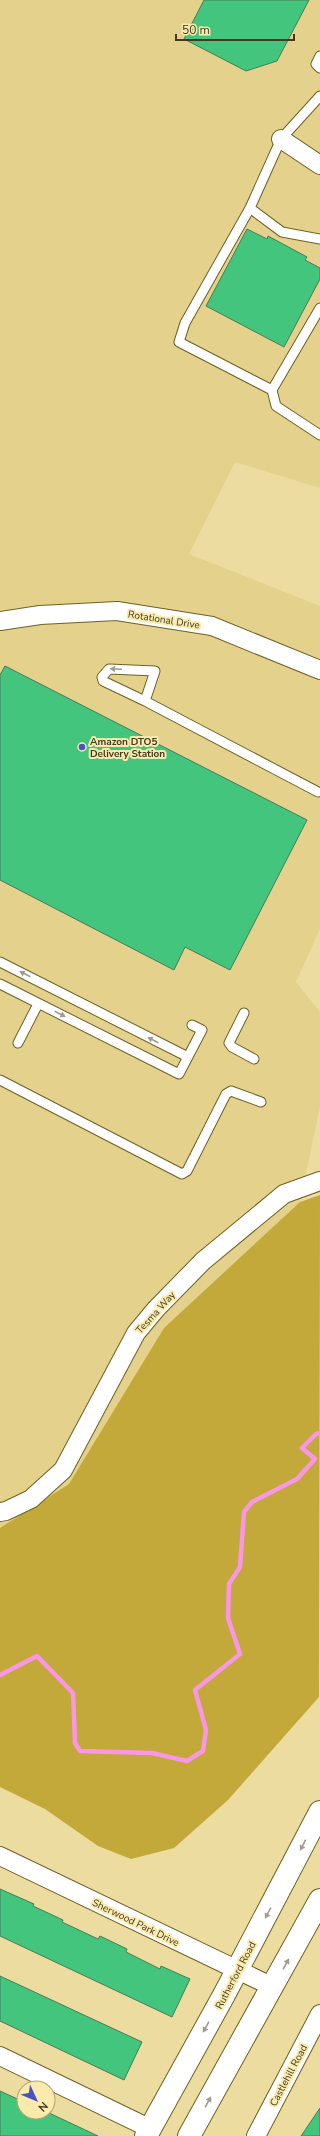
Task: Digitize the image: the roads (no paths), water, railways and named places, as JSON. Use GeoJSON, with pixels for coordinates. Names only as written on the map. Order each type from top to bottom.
{"type":"FeatureCollection","features":[{"type":"Feature","properties":{"kind":"main road","name":"Rutherford Road"},"geometry":{"type":"LineString","coordinates":[[148,2132],[238,1968],[320,1812]]}},
{"type":"Feature","properties":{"kind":"main road"},"geometry":{"type":"LineString","coordinates":[[189,2136],[320,1900]]}},
{"type":"Feature","properties":{"kind":"street"},"geometry":{"type":"LineString","coordinates":[[281,139],[320,165]]}},
{"type":"Feature","properties":{"kind":"street","name":"Rotational Drive"},"geometry":{"type":"LineString","coordinates":[[0,621],[40,615],[117,611],[212,626],[320,670]]}},
{"type":"Feature","properties":{"kind":"street","name":"Tesma Way"},"geometry":{"type":"LineString","coordinates":[[0,1512],[6,1511],[31,1499],[64,1470],[136,1333],[161,1304],[203,1261],[284,1194],[320,1180]]}},
{"type":"Feature","properties":{"kind":"street","name":"Sherwood Park Drive"},"geometry":{"type":"LineString","coordinates":[[0,1856],[171,1939],[238,1968],[273,1987]]}},
{"type":"Feature","properties":{"kind":"street","name":"Castlehill Road"},"geometry":{"type":"LineString","coordinates":[[256,2136],[320,2014]]}},
{"type":"Feature","properties":{"kind":"street"},"geometry":{"type":"LineString","coordinates":[[0,2056],[148,2132]]}},
{"type":"Feature","properties":{"kind":"lane"},"geometry":{"type":"LineString","coordinates":[[320,56],[316,64],[320,68]]}},
{"type":"Feature","properties":{"kind":"lane"},"geometry":{"type":"LineString","coordinates":[[272,390],[179,342],[184,323],[250,208],[281,139],[320,96]]}},
{"type":"Feature","properties":{"kind":"lane"},"geometry":{"type":"LineString","coordinates":[[250,208],[282,232],[320,239]]}},
{"type":"Feature","properties":{"kind":"lane"},"geometry":{"type":"LineString","coordinates":[[320,308],[272,390],[276,406],[320,435]]}},
{"type":"Feature","properties":{"kind":"lane"},"geometry":{"type":"LineString","coordinates":[[144,701],[155,670],[109,669],[102,677],[103,681],[318,792]]}},
{"type":"Feature","properties":{"kind":"lane"},"geometry":{"type":"LineString","coordinates":[[0,962],[188,1057]]}},
{"type":"Feature","properties":{"kind":"lane"},"geometry":{"type":"LineString","coordinates":[[0,984],[179,1074],[202,1030],[192,1024]]}},
{"type":"Feature","properties":{"kind":"lane"},"geometry":{"type":"LineString","coordinates":[[18,1043],[38,1004]]}},
{"type":"Feature","properties":{"kind":"lane"},"geometry":{"type":"LineString","coordinates":[[244,1013],[229,1043],[232,1047],[254,1059]]}},
{"type":"Feature","properties":{"kind":"lane"},"geometry":{"type":"LineString","coordinates":[[0,1080],[182,1174],[187,1170],[226,1094],[231,1091],[261,1102]]}},
{"type":"Feature","properties":{"kind":"waterway"},"geometry":{"type":"LineString","coordinates":[[0,1675],[37,1656],[73,1693],[75,1743],[80,1751],[152,1753],[187,1761],[203,1751],[206,1730],[195,1690],[240,1654],[228,1618],[229,1584],[240,1567],[244,1512],[252,1502],[297,1479],[315,1459],[302,1448],[316,1434],[320,1433]]}},
{"type":"Feature","properties":{"kind":"place","name":"Amazon DTO5 Delivery Station"},"geometry":{"type":"Point","coordinates":[82,747]}}]}
